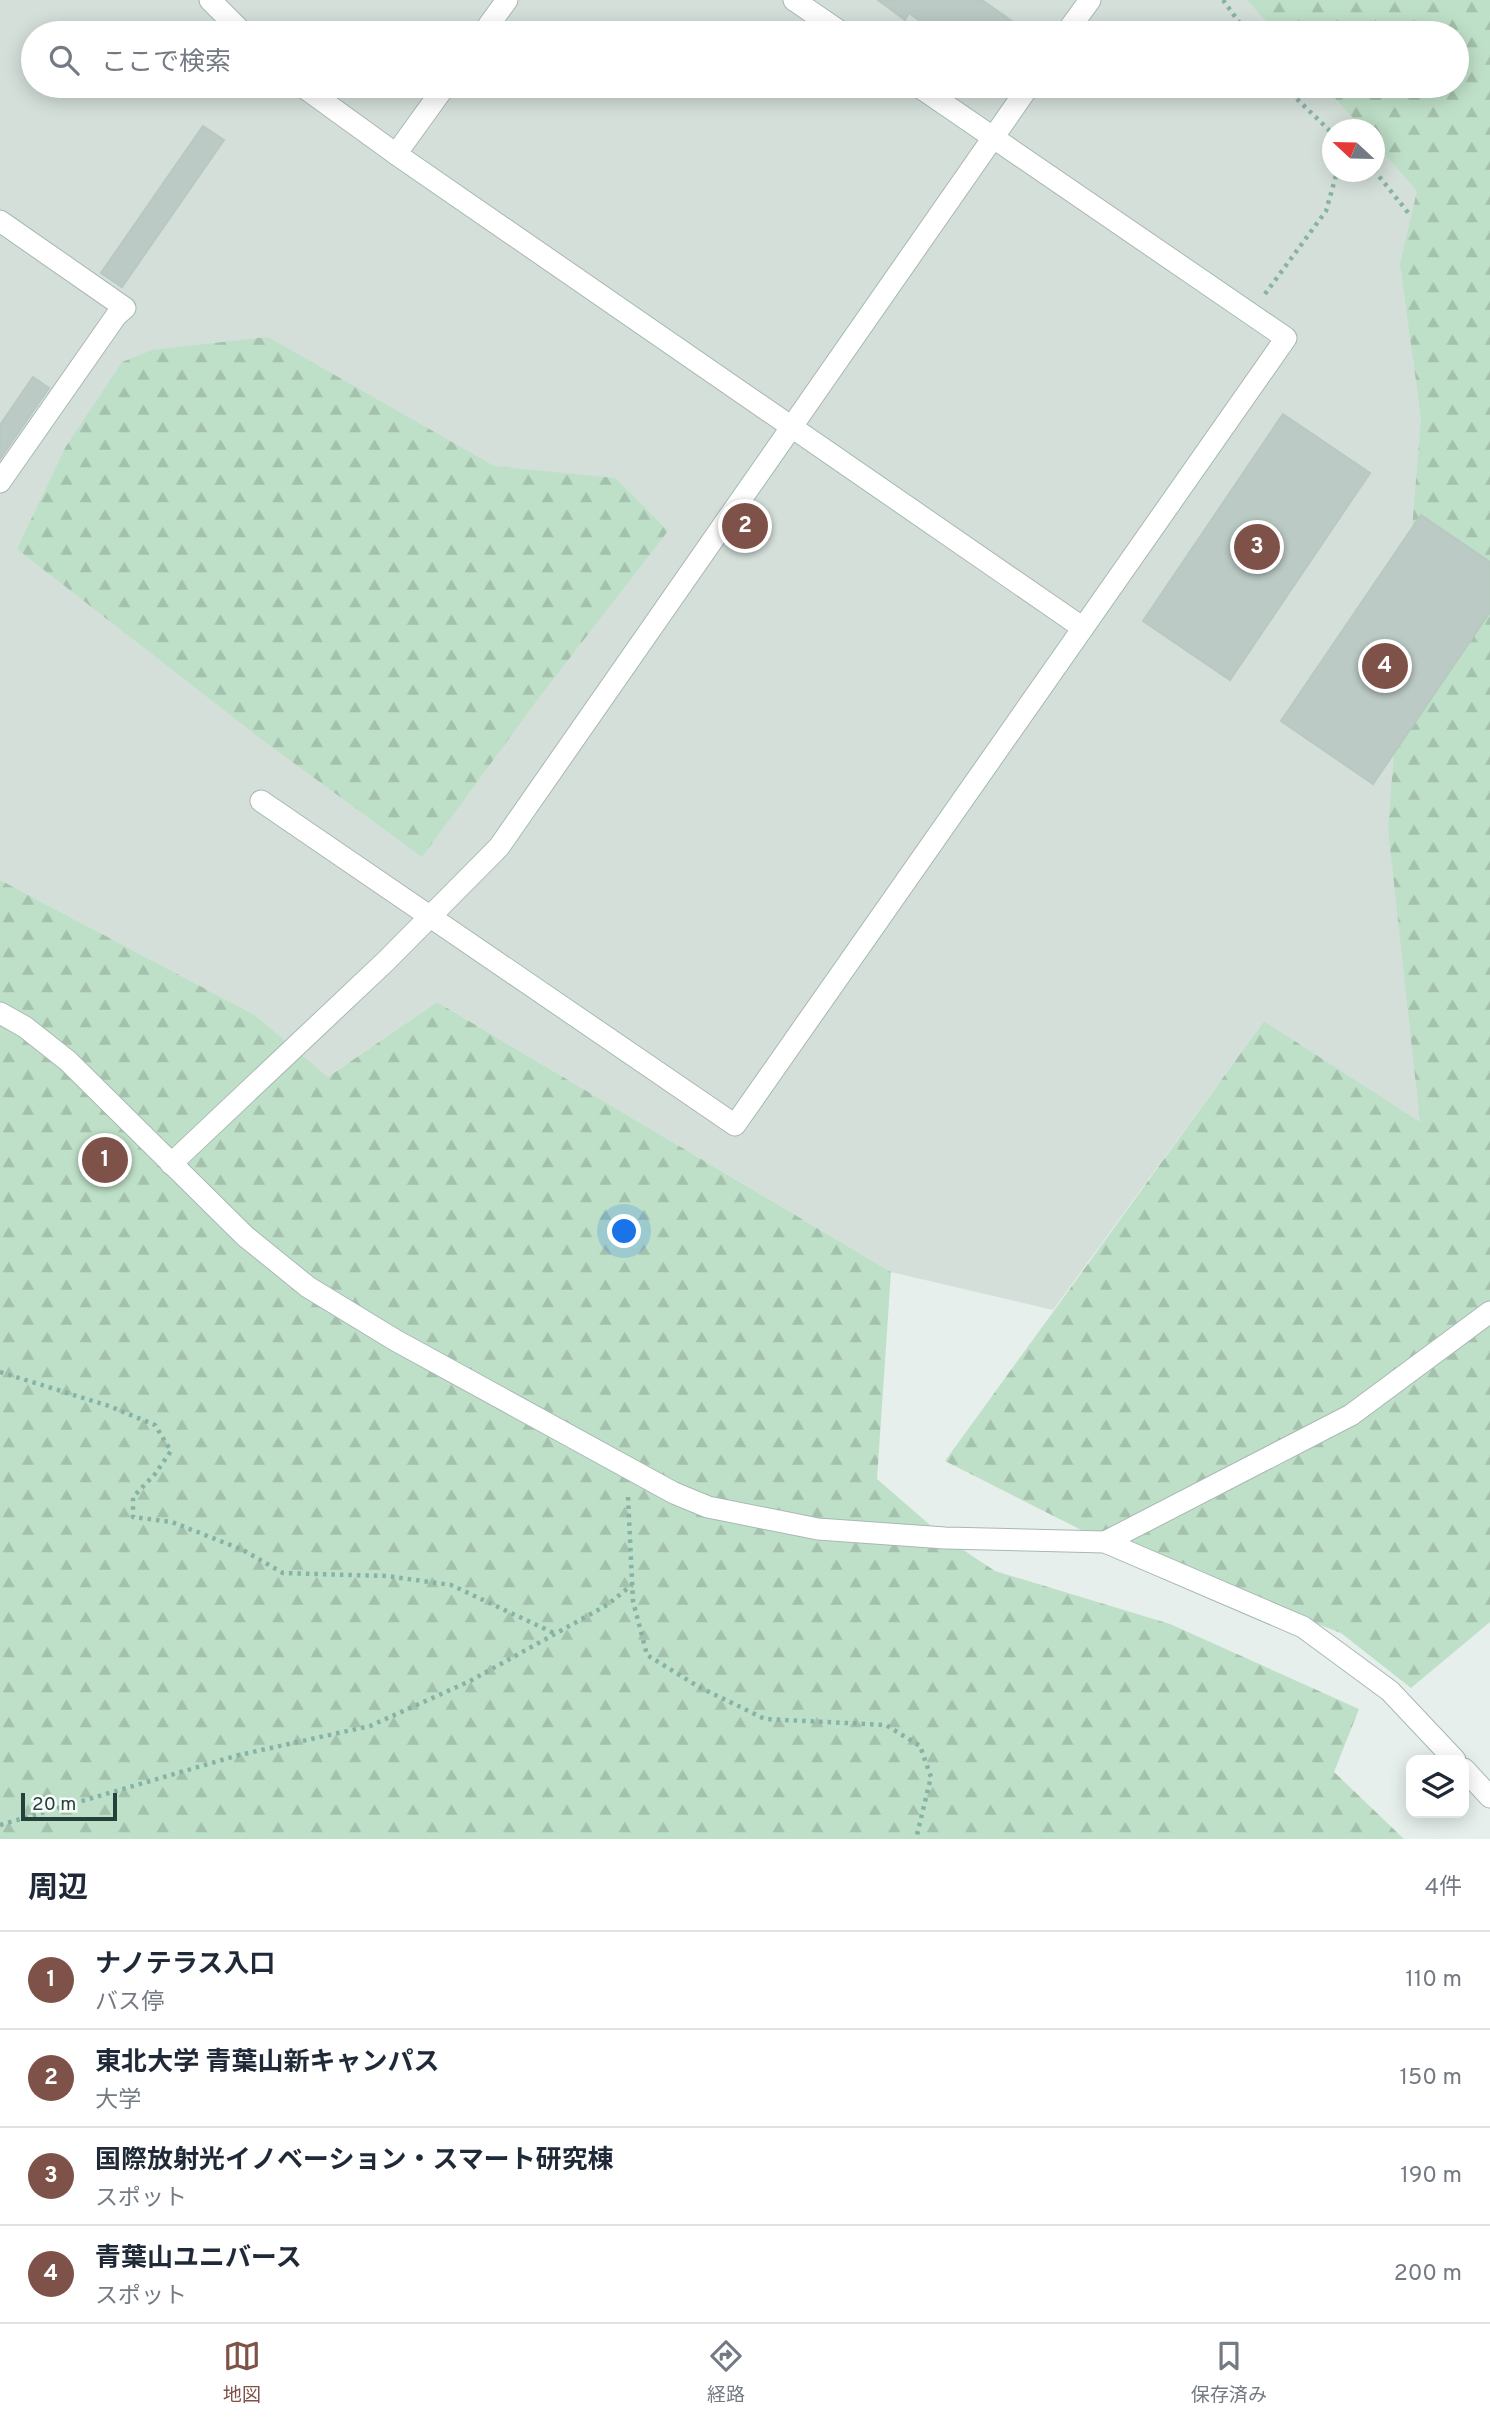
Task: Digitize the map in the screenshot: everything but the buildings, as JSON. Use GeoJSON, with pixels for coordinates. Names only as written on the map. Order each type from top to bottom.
{"type":"FeatureCollection","features":[{"type":"Feature","properties":{"kind":"street"},"geometry":{"type":"LineString","coordinates":[[210,0],[231,21]]}},
{"type":"Feature","properties":{"kind":"street"},"geometry":{"type":"LineString","coordinates":[[492,21],[507,0]]}},
{"type":"Feature","properties":{"kind":"street"},"geometry":{"type":"LineString","coordinates":[[794,0],[825,21]]}},
{"type":"Feature","properties":{"kind":"street"},"geometry":{"type":"LineString","coordinates":[[1075,21],[1090,0]]}},
{"type":"Feature","properties":{"kind":"street"},"geometry":{"type":"LineString","coordinates":[[319,98],[1083,628]]}},
{"type":"Feature","properties":{"kind":"street"},"geometry":{"type":"LineString","coordinates":[[396,154],[436,98]]}},
{"type":"Feature","properties":{"kind":"street"},"geometry":{"type":"LineString","coordinates":[[261,801],[735,1125],[1286,338],[935,98]]}},
{"type":"Feature","properties":{"kind":"street"},"geometry":{"type":"LineString","coordinates":[[171,1164],[430,918],[499,847],[1020,98]]}},
{"type":"Feature","properties":{"kind":"street"},"geometry":{"type":"LineString","coordinates":[[0,220],[125,308],[0,482]]}},
{"type":"Feature","properties":{"kind":"street"},"geometry":{"type":"LineString","coordinates":[[0,1013],[24,1027],[68,1062],[244,1236],[308,1287],[395,1340],[674,1493],[708,1507],[818,1529],[945,1538],[1105,1542],[1303,1627],[1390,1691],[1450,1755]]}},
{"type":"Feature","properties":{"kind":"street"},"geometry":{"type":"LineString","coordinates":[[1105,1542],[1350,1415],[1490,1312]]}},
{"type":"Feature","properties":{"kind":"street"},"geometry":{"type":"LineString","coordinates":[[1469,1774],[1490,1797]]}},
{"type":"Feature","properties":{"kind":"path"},"geometry":{"type":"LineString","coordinates":[[1223,0],[1238,21]]}},
{"type":"Feature","properties":{"kind":"path"},"geometry":{"type":"LineString","coordinates":[[1298,98],[1322,123]]}},
{"type":"Feature","properties":{"kind":"path"},"geometry":{"type":"LineString","coordinates":[[1385,180],[1410,215]]}},
{"type":"Feature","properties":{"kind":"path"},"geometry":{"type":"LineString","coordinates":[[1250,315],[1325,211],[1335,182]]}},
{"type":"Feature","properties":{"kind":"path"},"geometry":{"type":"LineString","coordinates":[[0,1372],[109,1406],[155,1425],[171,1451],[155,1474],[133,1497],[133,1517],[172,1522],[243,1550],[283,1573],[387,1576],[452,1585],[556,1634]]}},
{"type":"Feature","properties":{"kind":"path"},"geometry":{"type":"LineString","coordinates":[[626,1467],[633,1601],[647,1655],[699,1687],[765,1719],[886,1725],[920,1746],[931,1777],[916,1839]]}},
{"type":"Feature","properties":{"kind":"path"},"geometry":{"type":"LineString","coordinates":[[0,1825],[239,1755],[370,1726],[470,1681],[607,1605],[632,1585]]}},
{"type":"Feature","properties":{"kind":"shaded area"},"geometry":{"type":"Polygon","coordinates":[[[0,0],[1490,0],[1420,1123],[1264,1021],[1053,1310],[891,1272],[437,1002],[328,1077],[255,1015],[0,880],[0,0]]]}},
{"type":"Feature","properties":{"kind":"green space"},"geometry":{"type":"Polygon","coordinates":[[[1247,0],[1490,0],[1490,1622],[1411,1688],[1341,1633],[1105,1542],[945,1461],[1264,1021],[1420,1122],[1388,828],[1421,418],[1400,264],[1417,191],[1385,154],[1385,119],[1354,119],[1335,98],[1469,98],[1469,21],[1266,21],[1247,0]]]}},
{"type":"Feature","properties":{"kind":"green space"},"geometry":{"type":"Polygon","coordinates":[[[268,337],[494,466],[615,478],[668,531],[538,699],[422,857],[261,739],[17,549],[65,448],[122,362],[152,350],[268,337]]]}},
{"type":"Feature","properties":{"kind":"green space"},"geometry":{"type":"Polygon","coordinates":[[[0,880],[255,1015],[328,1077],[437,1002],[891,1272],[877,1479],[945,1538],[995,1571],[1170,1624],[1359,1709],[1334,1772],[1404,1839],[0,1839],[0,880]]]}},
{"type":"Feature","properties":{"kind":"place","name":"東北大学 青葉山新キャンパス"},"geometry":{"type":"Point","coordinates":[745,526]}},
{"type":"Feature","properties":{"kind":"place","name":"国際放射光イノベーション・スマート研究棟"},"geometry":{"type":"Point","coordinates":[1257,547]}},
{"type":"Feature","properties":{"kind":"place","name":"青葉山ユニバース"},"geometry":{"type":"Point","coordinates":[1385,666]}},
{"type":"Feature","properties":{"kind":"place","name":"ナノテラス入口"},"geometry":{"type":"Point","coordinates":[105,1160]}}]}
